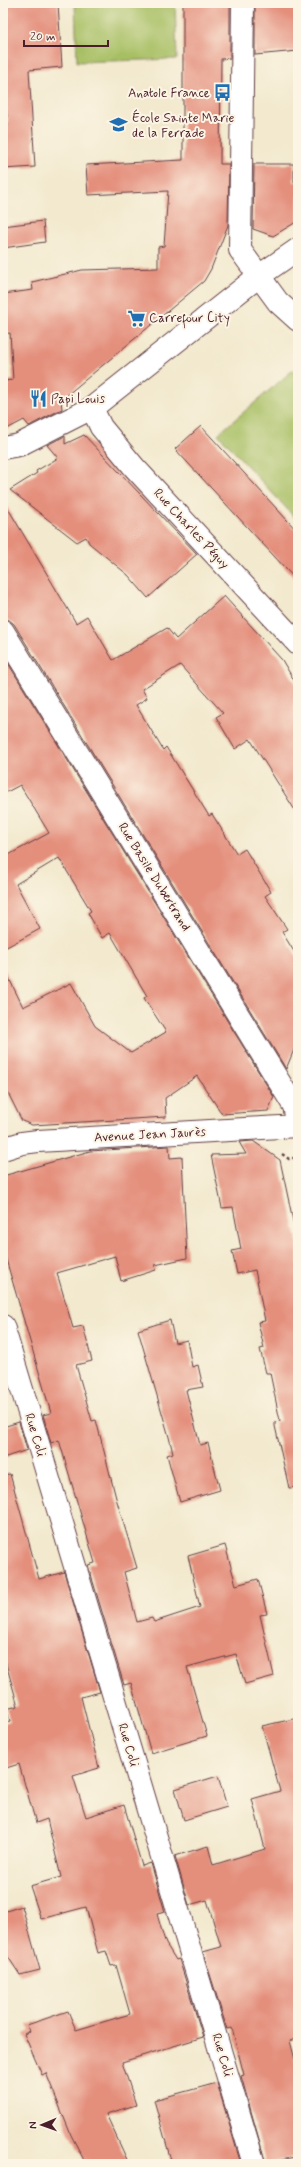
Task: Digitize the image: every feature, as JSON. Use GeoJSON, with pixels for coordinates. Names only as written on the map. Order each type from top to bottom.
{"type":"FeatureCollection","features":[{"type":"Feature","properties":{"kind":"street"},"geometry":{"type":"LineString","coordinates":[[243,3],[240,250],[278,302],[298,320]]}},
{"type":"Feature","properties":{"kind":"street"},"geometry":{"type":"LineString","coordinates":[[3,448],[20,445],[92,408],[259,276],[298,249]]}},
{"type":"Feature","properties":{"kind":"street","name":"Rue Charles Péguy"},"geometry":{"type":"LineString","coordinates":[[92,408],[101,428],[134,467],[298,644]]}},
{"type":"Feature","properties":{"kind":"street","name":"Rue Basile Dubertrand"},"geometry":{"type":"LineString","coordinates":[[3,631],[294,1106],[298,1126]]}},
{"type":"Feature","properties":{"kind":"street","name":"Avenue Jean Jaurès"},"geometry":{"type":"LineString","coordinates":[[4,1146],[38,1141],[298,1126]]}},
{"type":"Feature","properties":{"kind":"street","name":"Rue Coli"},"geometry":{"type":"LineString","coordinates":[[3,1326],[254,2164]]}},
{"type":"Feature","properties":{"kind":"green space"},"geometry":{"type":"Polygon","coordinates":[[[75,3],[175,3],[177,59],[77,62],[75,3]]]}},
{"type":"Feature","properties":{"kind":"green space"},"geometry":{"type":"Polygon","coordinates":[[[293,370],[298,374],[298,521],[218,434],[293,370]]]}},
{"type":"Feature","properties":{"kind":"building"},"geometry":{"type":"Polygon","coordinates":[[[3,3],[58,3],[62,67],[29,70],[35,167],[3,169],[3,126],[8,126],[3,72],[3,3]]]}},
{"type":"Feature","properties":{"kind":"building"},"geometry":{"type":"Polygon","coordinates":[[[183,3],[230,3],[230,58],[221,59],[220,159],[220,164],[229,164],[228,225],[211,269],[204,281],[61,400],[62,409],[29,426],[24,420],[3,431],[3,381],[13,380],[10,333],[3,334],[3,294],[33,290],[32,282],[82,270],[158,268],[158,247],[164,246],[168,191],[88,195],[86,165],[183,160],[183,3]]]}},
{"type":"Feature","properties":{"kind":"building"},"geometry":{"type":"Polygon","coordinates":[[[255,3],[298,3],[298,51],[255,55],[255,3]]]}},
{"type":"Feature","properties":{"kind":"building"},"geometry":{"type":"Polygon","coordinates":[[[254,164],[294,164],[294,182],[298,181],[298,221],[273,236],[253,229],[254,164]]]}},
{"type":"Feature","properties":{"kind":"building"},"geometry":{"type":"Polygon","coordinates":[[[43,221],[45,242],[3,248],[3,226],[43,221]]]}},
{"type":"Feature","properties":{"kind":"building"},"geometry":{"type":"Polygon","coordinates":[[[201,426],[298,532],[298,582],[175,449],[201,426]]]}},
{"type":"Feature","properties":{"kind":"building"},"geometry":{"type":"Polygon","coordinates":[[[84,435],[197,554],[148,598],[128,575],[89,543],[86,537],[77,542],[10,490],[37,473],[36,471],[58,458],[47,445],[65,436],[65,444],[84,435]]]}},
{"type":"Feature","properties":{"kind":"building"},"geometry":{"type":"Polygon","coordinates":[[[3,500],[76,623],[87,616],[113,660],[167,628],[176,639],[224,596],[282,660],[298,687],[298,815],[250,739],[235,749],[216,717],[223,713],[180,665],[142,689],[147,698],[136,705],[163,750],[166,747],[209,816],[212,814],[237,854],[245,849],[271,892],[265,896],[287,929],[282,932],[298,958],[298,1040],[286,1069],[14,624],[9,620],[3,619],[3,500]]]}},
{"type":"Feature","properties":{"kind":"building"},"geometry":{"type":"Polygon","coordinates":[[[3,655],[274,1097],[268,1111],[222,1114],[197,1076],[165,1098],[166,1117],[32,1125],[22,1121],[3,1083],[3,966],[23,1007],[71,983],[95,1026],[131,1053],[166,1032],[144,998],[147,996],[110,933],[102,938],[88,913],[91,911],[59,858],[16,884],[40,929],[3,949],[3,858],[49,833],[20,785],[3,794],[3,655]]]}},
{"type":"Feature","properties":{"kind":"building"},"geometry":{"type":"Polygon","coordinates":[[[253,1141],[280,1160],[298,1244],[298,1487],[289,1488],[275,1426],[275,1422],[280,1421],[270,1373],[266,1373],[260,1349],[264,1348],[258,1322],[265,1321],[255,1270],[237,1274],[232,1251],[241,1249],[233,1207],[222,1208],[211,1155],[246,1154],[239,1142],[253,1141]]]}},
{"type":"Feature","properties":{"kind":"building"},"geometry":{"type":"Polygon","coordinates":[[[169,1146],[170,1158],[182,1157],[187,1258],[155,1265],[156,1270],[121,1281],[115,1256],[57,1273],[73,1328],[83,1326],[92,1361],[76,1365],[92,1421],[96,1420],[116,1498],[137,1568],[124,1572],[137,1622],[152,1618],[154,1622],[200,1607],[188,1556],[225,1545],[236,1585],[258,1579],[267,1614],[260,1615],[274,1676],[245,1684],[236,1654],[187,1667],[207,1736],[151,1753],[131,1683],[124,1685],[88,1565],[95,1563],[59,1440],[51,1443],[43,1415],[51,1413],[3,1249],[3,1176],[90,1151],[169,1146]]]}},
{"type":"Feature","properties":{"kind":"building"},"geometry":{"type":"Polygon","coordinates":[[[170,1320],[175,1343],[187,1340],[192,1367],[198,1365],[203,1387],[186,1390],[200,1445],[208,1443],[220,1490],[180,1502],[167,1455],[173,1453],[138,1330],[170,1320]]]}},
{"type":"Feature","properties":{"kind":"building"},"geometry":{"type":"Polygon","coordinates":[[[19,1422],[27,1450],[3,1458],[3,1427],[19,1422]]]}},
{"type":"Feature","properties":{"kind":"building"},"geometry":{"type":"Polygon","coordinates":[[[10,1474],[39,1579],[64,1572],[100,1692],[81,1697],[99,1768],[73,1776],[86,1817],[124,1805],[142,1866],[151,1863],[165,1912],[157,1914],[163,1935],[166,1944],[176,1960],[179,1959],[203,2037],[122,2062],[136,2105],[106,2114],[129,2164],[86,2164],[71,2135],[46,2073],[42,2075],[24,2034],[30,2031],[27,2025],[68,2011],[76,2030],[130,2014],[116,1965],[111,1966],[106,1951],[98,1953],[86,1907],[41,1919],[30,1886],[61,1877],[47,1819],[36,1823],[19,1764],[3,1769],[3,1723],[10,1721],[6,1709],[18,1706],[3,1653],[3,1475],[10,1474]]]}},
{"type":"Feature","properties":{"kind":"building"},"geometry":{"type":"Polygon","coordinates":[[[298,1718],[298,2038],[290,2041],[298,2071],[298,2156],[266,2164],[241,2076],[244,2075],[232,2028],[227,2029],[203,1952],[221,1947],[207,1900],[189,1905],[175,1856],[208,1846],[213,1865],[265,1849],[252,1799],[280,1791],[262,1726],[298,1718]]]}},
{"type":"Feature","properties":{"kind":"building"},"geometry":{"type":"Polygon","coordinates":[[[218,1776],[227,1807],[184,1820],[175,1789],[218,1776]]]}},
{"type":"Feature","properties":{"kind":"building"},"geometry":{"type":"Polygon","coordinates":[[[22,1906],[40,1970],[20,1975],[3,1949],[3,1912],[22,1906]]]}},
{"type":"Feature","properties":{"kind":"building"},"geometry":{"type":"Polygon","coordinates":[[[217,2083],[241,2164],[172,2164],[154,2100],[217,2083]]]}},
{"type":"Feature","properties":{"kind":"place","name":"Anatole France"},"geometry":{"type":"Point","coordinates":[223,93]}},
{"type":"Feature","properties":{"kind":"place","name":"École Sainte Marie de la Ferrade"},"geometry":{"type":"Point","coordinates":[119,125]}},
{"type":"Feature","properties":{"kind":"place","name":"Carrefour City"},"geometry":{"type":"Point","coordinates":[136,318]}},
{"type":"Feature","properties":{"kind":"place","name":"Papi Louis"},"geometry":{"type":"Point","coordinates":[38,399]}}]}
